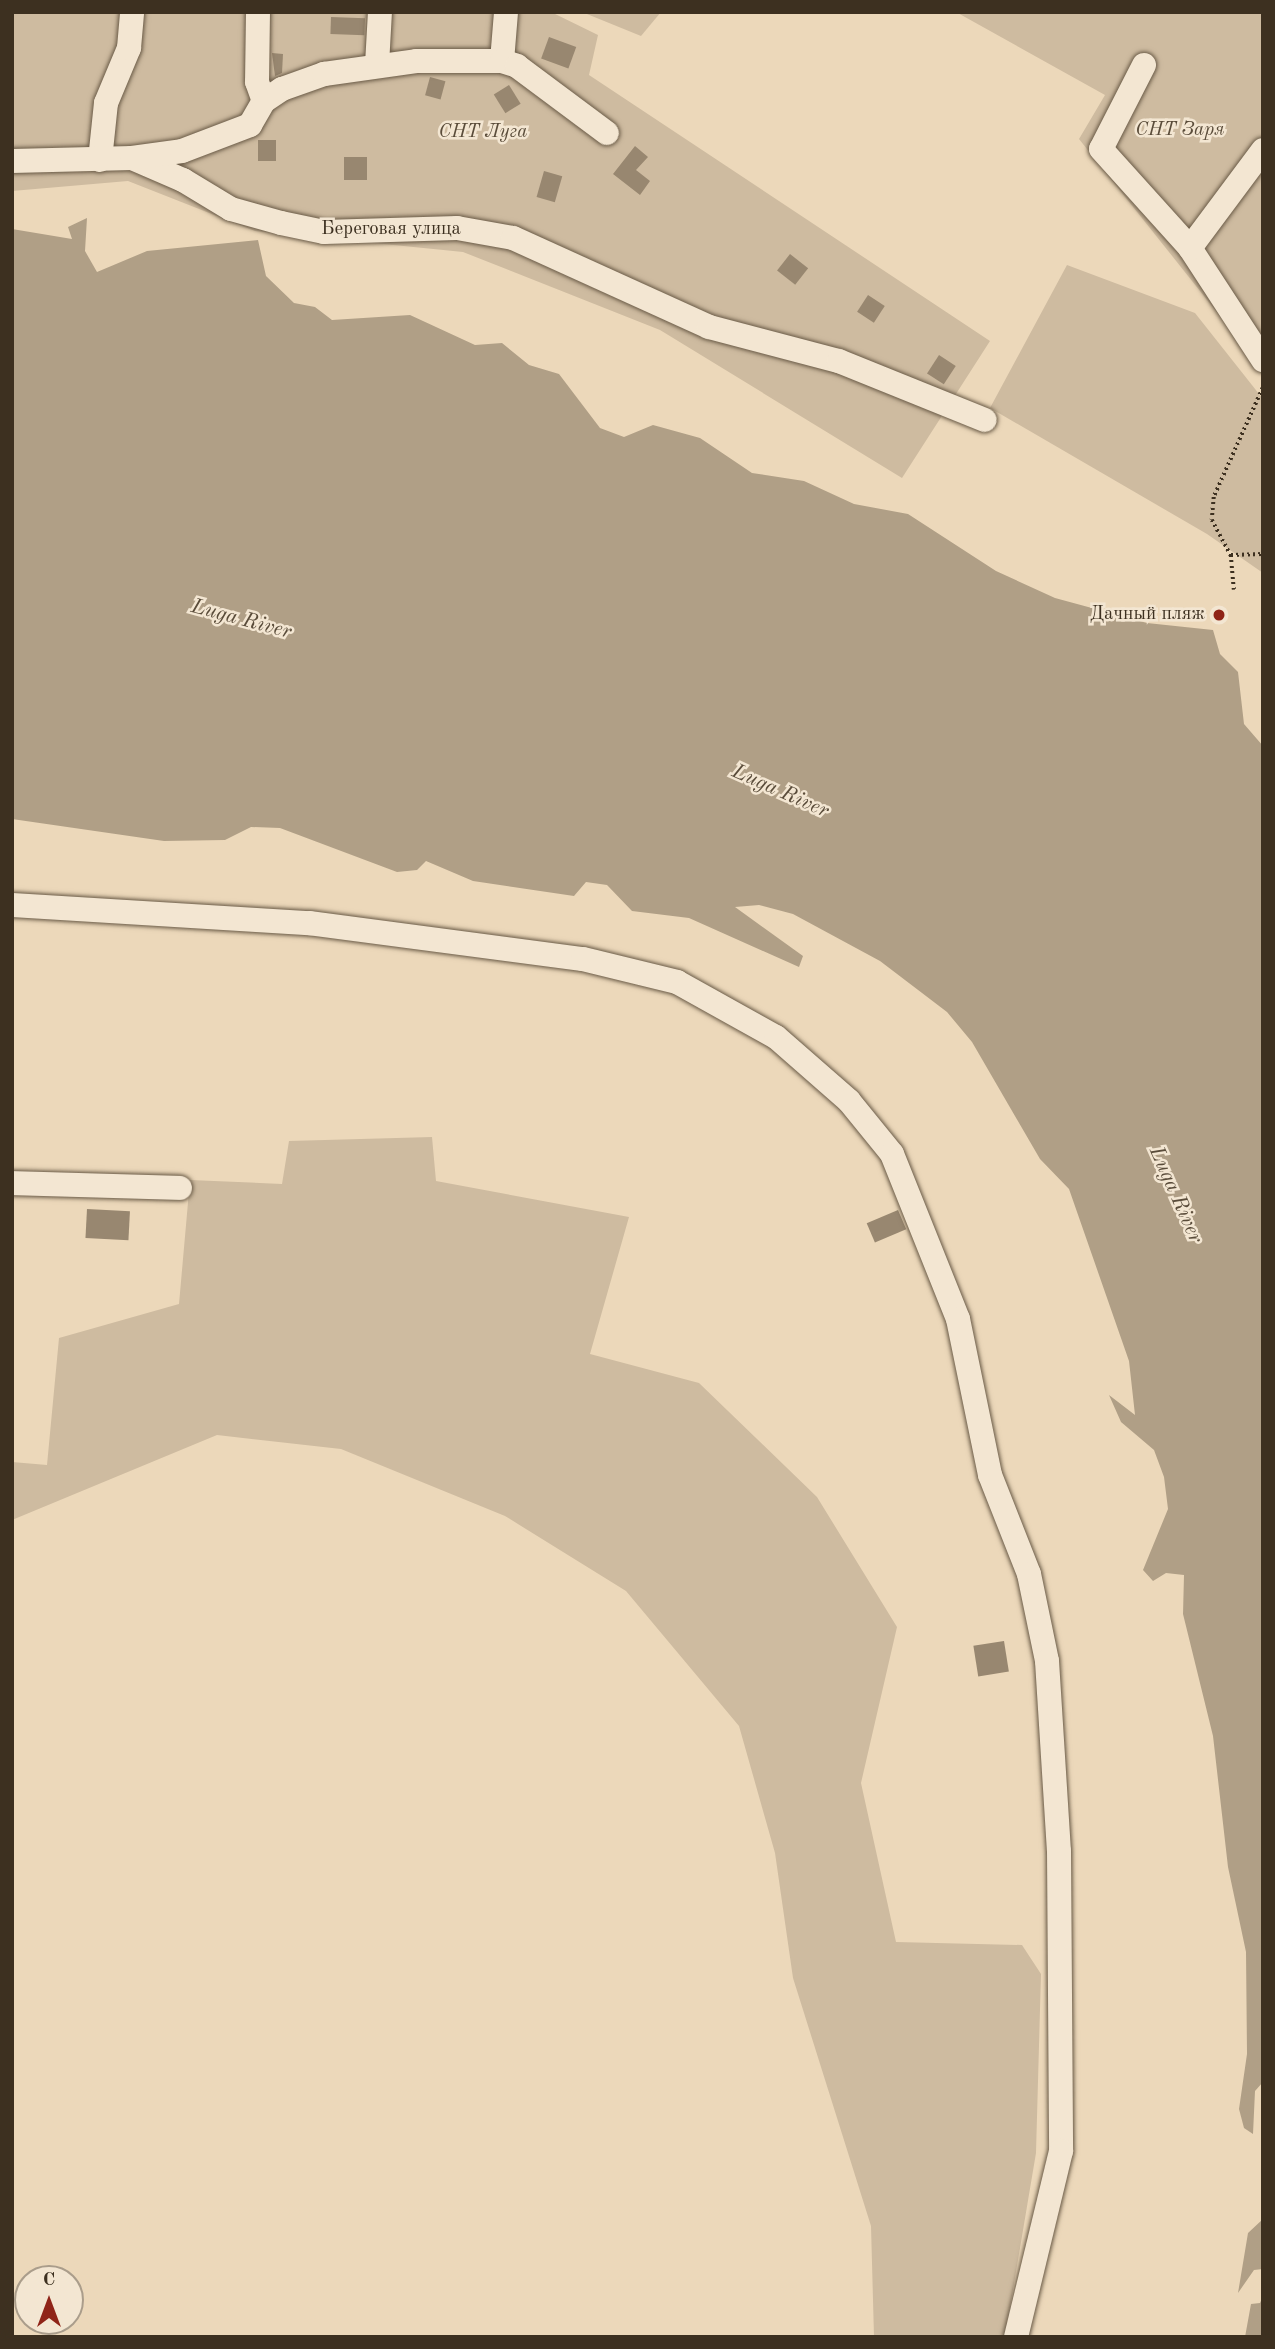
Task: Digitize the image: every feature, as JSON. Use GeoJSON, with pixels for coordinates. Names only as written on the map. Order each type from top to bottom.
{"type":"FeatureCollection","features":[{"type":"Feature","properties":{"kind":"street"},"geometry":{"type":"LineString","coordinates":[[100,160],[106,103],[129,48],[132,12]]}},
{"type":"Feature","properties":{"kind":"street"},"geometry":{"type":"LineString","coordinates":[[258,12],[257,82],[264,101]]}},
{"type":"Feature","properties":{"kind":"street"},"geometry":{"type":"LineString","coordinates":[[377,65],[380,12]]}},
{"type":"Feature","properties":{"kind":"street"},"geometry":{"type":"LineString","coordinates":[[502,61],[506,12]]}},
{"type":"Feature","properties":{"kind":"street"},"geometry":{"type":"LineString","coordinates":[[12,161],[132,158],[227,138],[250,125],[264,101],[324,74],[377,65],[502,61],[607,133]]}},
{"type":"Feature","properties":{"kind":"street"},"geometry":{"type":"LineString","coordinates":[[1144,65],[1101,149],[1190,248],[1262,356]]}},
{"type":"Feature","properties":{"kind":"street"},"geometry":{"type":"LineString","coordinates":[[1190,248],[1263,150]]}},
{"type":"Feature","properties":{"kind":"street","name":"Береговая улица"},"geometry":{"type":"LineString","coordinates":[[132,158],[183,180],[230,209],[281,223],[324,232],[457,228],[513,238],[709,327],[839,361],[985,420]]}},
{"type":"Feature","properties":{"kind":"street"},"geometry":{"type":"LineString","coordinates":[[12,905],[91,906],[309,923],[583,959],[677,982],[776,1037],[849,1101],[892,1154],[958,1319],[990,1475],[1029,1574],[1047,1661],[1059,1852],[1061,2151],[1016,2337]]}},
{"type":"Feature","properties":{"kind":"street"},"geometry":{"type":"LineString","coordinates":[[12,1183],[180,1188]]}},
{"type":"Feature","properties":{"kind":"path"},"geometry":{"type":"LineString","coordinates":[[1234,590],[1231,555],[1212,520],[1214,497],[1263,388]]}},
{"type":"Feature","properties":{"kind":"path"},"geometry":{"type":"LineString","coordinates":[[1231,555],[1263,554]]}},
{"type":"Feature","properties":{"kind":"green space","name":"СНТ Луга"},"geometry":{"type":"Polygon","coordinates":[[[12,12],[551,12],[598,35],[589,75],[990,341],[902,478],[660,330],[463,252],[255,231],[128,181],[12,191],[12,12]]]}},
{"type":"Feature","properties":{"kind":"green space"},"geometry":{"type":"Polygon","coordinates":[[[582,12],[661,12],[641,36],[582,12]]]}},
{"type":"Feature","properties":{"kind":"green space","name":"СНТ Заря"},"geometry":{"type":"Polygon","coordinates":[[[956,12],[1263,12],[1263,356],[1239,340],[1079,139],[1105,95],[956,12]]]}},
{"type":"Feature","properties":{"kind":"green space"},"geometry":{"type":"Polygon","coordinates":[[[1067,265],[1195,313],[1263,399],[1263,573],[1207,534],[990,408],[1067,265]]]}},
{"type":"Feature","properties":{"kind":"green space"},"geometry":{"type":"Polygon","coordinates":[[[432,1137],[436,1181],[629,1217],[590,1354],[699,1383],[817,1497],[897,1627],[861,1783],[896,1942],[1022,1945],[1041,1974],[1036,2153],[1005,2337],[874,2337],[871,2226],[793,1978],[775,1853],[739,1726],[626,1591],[505,1516],[341,1449],[217,1435],[12,1520],[12,1462],[47,1465],[59,1338],[179,1304],[190,1180],[282,1184],[289,1141],[432,1137]]]}},
{"type":"Feature","properties":{"kind":"water","name":"Luga River"},"geometry":{"type":"Polygon","coordinates":[[[87,218],[85,251],[97,272],[147,251],[258,240],[266,276],[294,303],[315,307],[332,320],[410,315],[475,345],[502,343],[529,365],[559,374],[600,428],[624,437],[653,425],[700,438],[752,473],[804,481],[854,504],[908,514],[996,571],[1055,598],[1147,623],[1213,630],[1220,654],[1238,672],[1244,724],[1263,746],[1263,2082],[1255,2091],[1253,2134],[1244,2128],[1239,2109],[1247,2054],[1246,1952],[1228,1867],[1213,1736],[1183,1614],[1184,1575],[1166,1573],[1153,1581],[1143,1570],[1168,1509],[1164,1477],[1154,1450],[1121,1422],[1109,1395],[1135,1415],[1129,1361],[1069,1189],[1040,1159],[972,1042],[947,1012],[880,961],[793,914],[759,905],[735,907],[803,956],[799,967],[689,918],[632,911],[607,885],[586,882],[574,896],[473,881],[426,861],[417,870],[397,872],[280,828],[251,827],[225,840],[164,841],[12,819],[12,229],[72,239],[68,227],[87,218]]]}},
{"type":"Feature","properties":{"kind":"water"},"geometry":{"type":"Polygon","coordinates":[[[1263,2219],[1263,2269],[1254,2270],[1238,2293],[1248,2233],[1263,2219]]]}},
{"type":"Feature","properties":{"kind":"water"},"geometry":{"type":"Polygon","coordinates":[[[1263,2296],[1263,2337],[1245,2337],[1251,2304],[1260,2303],[1263,2296]]]}},
{"type":"Feature","properties":{"kind":"building"},"geometry":{"type":"Polygon","coordinates":[[[331,17],[365,18],[364,35],[330,34],[331,17]]]}},
{"type":"Feature","properties":{"kind":"building"},"geometry":{"type":"Polygon","coordinates":[[[549,37],[576,47],[568,69],[541,59],[549,37]]]}},
{"type":"Feature","properties":{"kind":"building"},"geometry":{"type":"Polygon","coordinates":[[[272,53],[283,54],[282,73],[275,76],[272,53]]]}},
{"type":"Feature","properties":{"kind":"building"},"geometry":{"type":"Polygon","coordinates":[[[430,77],[445,81],[441,99],[425,95],[430,77]]]}},
{"type":"Feature","properties":{"kind":"building"},"geometry":{"type":"Polygon","coordinates":[[[509,85],[521,104],[505,113],[494,95],[509,85]]]}},
{"type":"Feature","properties":{"kind":"building"},"geometry":{"type":"Polygon","coordinates":[[[258,140],[276,140],[276,161],[258,161],[258,140]]]}},
{"type":"Feature","properties":{"kind":"building"},"geometry":{"type":"Polygon","coordinates":[[[635,146],[648,157],[636,170],[650,181],[640,195],[613,174],[635,146]]]}},
{"type":"Feature","properties":{"kind":"building"},"geometry":{"type":"Polygon","coordinates":[[[344,157],[367,157],[367,180],[344,180],[344,157]]]}},
{"type":"Feature","properties":{"kind":"building"},"geometry":{"type":"Polygon","coordinates":[[[544,171],[562,176],[555,202],[537,197],[544,171]]]}},
{"type":"Feature","properties":{"kind":"building"},"geometry":{"type":"Polygon","coordinates":[[[790,254],[808,268],[795,285],[777,271],[790,254]]]}},
{"type":"Feature","properties":{"kind":"building"},"geometry":{"type":"Polygon","coordinates":[[[868,295],[885,306],[874,323],[857,312],[868,295]]]}},
{"type":"Feature","properties":{"kind":"building"},"geometry":{"type":"Polygon","coordinates":[[[939,355],[956,366],[944,384],[927,373],[939,355]]]}},
{"type":"Feature","properties":{"kind":"building"},"geometry":{"type":"Polygon","coordinates":[[[87,1209],[130,1211],[128,1240],[85,1238],[87,1209]]]}},
{"type":"Feature","properties":{"kind":"building"},"geometry":{"type":"Polygon","coordinates":[[[898,1210],[906,1229],[875,1243],[867,1223],[898,1210]]]}},
{"type":"Feature","properties":{"kind":"building"},"geometry":{"type":"Polygon","coordinates":[[[1004,1641],[1009,1672],[978,1676],[973,1646],[1004,1641]]]}},
{"type":"Feature","properties":{"kind":"place","name":"Дачный пляж"},"geometry":{"type":"Point","coordinates":[1219,615]}}]}
